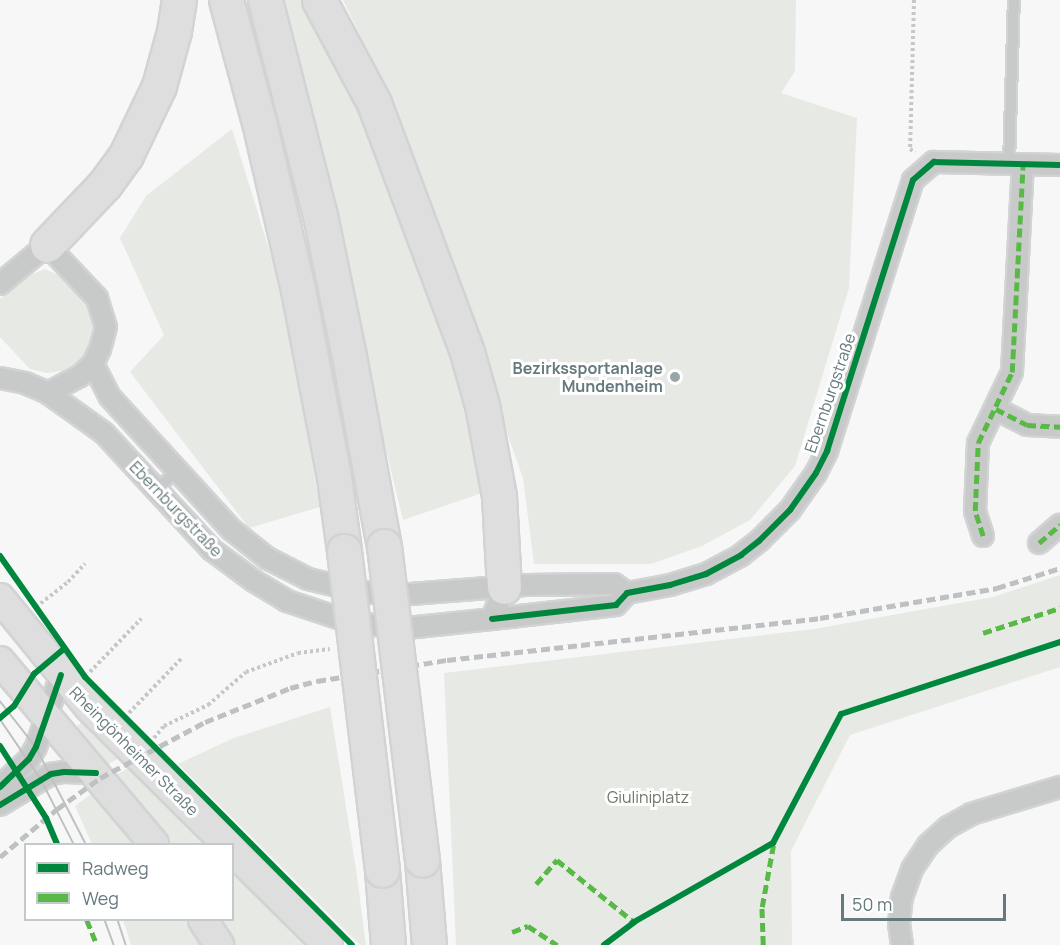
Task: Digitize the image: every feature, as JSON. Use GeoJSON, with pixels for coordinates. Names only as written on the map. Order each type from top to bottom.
{"type":"FeatureCollection","features":[{"type":"Feature","properties":{"kind":"highway"},"geometry":{"type":"LineString","coordinates":[[47,245],[105,184],[126,155],[159,86],[174,31],[179,0]]}},
{"type":"Feature","properties":{"kind":"highway"},"geometry":{"type":"LineString","coordinates":[[226,0],[260,122],[298,290],[334,477],[372,777],[388,945]]}},
{"type":"Feature","properties":{"kind":"highway"},"geometry":{"type":"LineString","coordinates":[[265,0],[320,215],[350,356],[384,546],[414,782],[429,945]]}},
{"type":"Feature","properties":{"kind":"highway"},"geometry":{"type":"LineString","coordinates":[[320,0],[374,103],[467,352],[482,405],[500,496],[504,587]]}},
{"type":"Feature","properties":{"kind":"main road","name":"Rheingönheimer Straße"},"geometry":{"type":"LineString","coordinates":[[0,598],[73,676],[120,738],[226,843]]}},
{"type":"Feature","properties":{"kind":"main road"},"geometry":{"type":"LineString","coordinates":[[0,661],[153,843]]}},
{"type":"Feature","properties":{"kind":"main road"},"geometry":{"type":"LineString","coordinates":[[234,852],[328,945]]}},
{"type":"Feature","properties":{"kind":"main road"},"geometry":{"type":"LineString","coordinates":[[204,921],[219,945]]}},
{"type":"Feature","properties":{"kind":"street"},"geometry":{"type":"LineString","coordinates":[[934,162],[1060,165]]}},
{"type":"Feature","properties":{"kind":"street","name":"Ebernburgstraße"},"geometry":{"type":"LineString","coordinates":[[0,361],[7,379],[48,393],[104,433],[212,550],[236,569],[287,601],[314,612],[383,627],[407,628],[616,605],[627,593],[688,580],[724,565],[759,541],[790,510],[804,491],[827,451],[913,180],[934,162]]}},
{"type":"Feature","properties":{"kind":"street"},"geometry":{"type":"LineString","coordinates":[[983,536],[975,511],[978,444],[1012,372],[1016,164]]}},
{"type":"Feature","properties":{"kind":"street"},"geometry":{"type":"LineString","coordinates":[[0,284],[47,245],[97,298],[106,327],[93,364],[80,376],[48,393]]}},
{"type":"Feature","properties":{"kind":"street","name":"Ebernburgstraße"},"geometry":{"type":"LineString","coordinates":[[93,364],[109,396],[177,471],[251,547],[308,579],[362,592],[398,595],[504,587],[614,584],[627,593]]}},
{"type":"Feature","properties":{"kind":"street"},"geometry":{"type":"LineString","coordinates":[[996,409],[1026,425],[1060,427]]}},
{"type":"Feature","properties":{"kind":"street"},"geometry":{"type":"LineString","coordinates":[[1039,543],[1060,525]]}},
{"type":"Feature","properties":{"kind":"street"},"geometry":{"type":"LineString","coordinates":[[492,619],[504,587]]}},
{"type":"Feature","properties":{"kind":"street"},"geometry":{"type":"LineString","coordinates":[[0,787],[29,759],[36,747],[47,716],[73,676]]}},
{"type":"Feature","properties":{"kind":"street"},"geometry":{"type":"LineString","coordinates":[[0,806],[51,774],[96,773]]}},
{"type":"Feature","properties":{"kind":"street"},"geometry":{"type":"LineString","coordinates":[[902,945],[899,924],[902,897],[912,869],[928,845],[948,827],[971,814],[1060,787]]}},
{"type":"Feature","properties":{"kind":"lane"},"geometry":{"type":"LineString","coordinates":[[1014,0],[1016,164]]}},
{"type":"Feature","properties":{"kind":"lane"},"geometry":{"type":"LineString","coordinates":[[157,489],[177,471]]}},
{"type":"Feature","properties":{"kind":"path"},"geometry":{"type":"LineString","coordinates":[[914,0],[910,149],[934,162]]}},
{"type":"Feature","properties":{"kind":"path"},"geometry":{"type":"LineString","coordinates":[[34,608],[68,582],[85,564]]}},
{"type":"Feature","properties":{"kind":"path"},"geometry":{"type":"LineString","coordinates":[[73,676],[141,619]]}},
{"type":"Feature","properties":{"kind":"path"},"geometry":{"type":"LineString","coordinates":[[150,744],[164,726],[208,705],[246,672],[298,653],[334,648]]}},
{"type":"Feature","properties":{"kind":"path"},"geometry":{"type":"LineString","coordinates":[[124,718],[181,659]]}},
{"type":"Feature","properties":{"kind":"green space"},"geometry":{"type":"Polygon","coordinates":[[[277,0],[308,0],[341,68],[425,280],[474,425],[485,492],[403,520],[277,0]]]}},
{"type":"Feature","properties":{"kind":"green space","name":"Bezirkssportanlage Mundenheim"},"geometry":{"type":"Polygon","coordinates":[[[343,0],[796,0],[795,71],[781,93],[857,118],[849,288],[795,466],[750,520],[702,546],[651,564],[534,564],[523,478],[382,81],[343,0]]]}},
{"type":"Feature","properties":{"kind":"green space"},"geometry":{"type":"Polygon","coordinates":[[[232,129],[284,298],[320,507],[249,528],[130,372],[164,335],[120,238],[146,196],[232,129]]]}},
{"type":"Feature","properties":{"kind":"green space"},"geometry":{"type":"Polygon","coordinates":[[[45,269],[66,279],[83,297],[95,325],[92,341],[84,357],[69,370],[47,373],[30,369],[0,337],[0,299],[16,281],[45,269]]]}},
{"type":"Feature","properties":{"kind":"green space","name":"Giuliniplatz"},"geometry":{"type":"Polygon","coordinates":[[[1060,575],[1060,667],[850,735],[791,851],[792,945],[456,945],[444,673],[814,629],[993,597],[1060,575]]]}},
{"type":"Feature","properties":{"kind":"green space"},"geometry":{"type":"Polygon","coordinates":[[[330,707],[366,945],[360,945],[178,764],[234,738],[330,707]]]}},
{"type":"Feature","properties":{"kind":"green space"},"geometry":{"type":"Polygon","coordinates":[[[84,721],[121,757],[107,765],[74,728],[84,721]]]}},
{"type":"Feature","properties":{"kind":"green space"},"geometry":{"type":"Polygon","coordinates":[[[130,767],[207,843],[167,843],[114,776],[130,767]]]}},
{"type":"Feature","properties":{"kind":"green space"},"geometry":{"type":"Polygon","coordinates":[[[97,790],[139,843],[92,843],[75,806],[97,790]]]}},
{"type":"Feature","properties":{"kind":"green space"},"geometry":{"type":"Polygon","coordinates":[[[234,869],[310,945],[231,945],[218,921],[234,921],[234,869]]]}},
{"type":"Feature","properties":{"kind":"green space"},"geometry":{"type":"Polygon","coordinates":[[[123,921],[190,921],[204,945],[131,945],[123,921]]]}},
{"type":"Feature","properties":{"kind":"tram line"},"geometry":{"type":"LineString","coordinates":[[0,701],[36,747],[85,843]]}},
{"type":"Feature","properties":{"kind":"tram line"},"geometry":{"type":"LineString","coordinates":[[0,719],[41,779],[73,843]]}},
{"type":"Feature","properties":{"kind":"tram line"},"geometry":{"type":"LineString","coordinates":[[105,921],[114,945]]}},
{"type":"Feature","properties":{"kind":"tram line"},"geometry":{"type":"LineString","coordinates":[[118,921],[126,945]]}},
{"type":"Feature","properties":{"kind":"railway"},"geometry":{"type":"LineString","coordinates":[[0,857],[57,809],[100,778],[205,722],[290,688],[317,681],[447,660],[820,618],[997,588],[1060,568]]}},
{"type":"Feature","properties":{"kind":"marked path"},"geometry":{"type":"LineString","coordinates":[[983,536],[975,511],[978,443],[1012,372],[1023,164]]}},
{"type":"Feature","properties":{"kind":"marked path"},"geometry":{"type":"LineString","coordinates":[[996,409],[1027,425],[1060,427]]}},
{"type":"Feature","properties":{"kind":"marked path"},"geometry":{"type":"LineString","coordinates":[[1039,543],[1060,525]]}},
{"type":"Feature","properties":{"kind":"marked path"},"geometry":{"type":"LineString","coordinates":[[983,633],[1060,608]]}},
{"type":"Feature","properties":{"kind":"marked path"},"geometry":{"type":"LineString","coordinates":[[763,945],[762,907],[774,841]]}},
{"type":"Feature","properties":{"kind":"marked path"},"geometry":{"type":"LineString","coordinates":[[536,884],[557,860],[634,922]]}},
{"type":"Feature","properties":{"kind":"marked path"},"geometry":{"type":"LineString","coordinates":[[87,921],[97,945]]}},
{"type":"Feature","properties":{"kind":"marked path"},"geometry":{"type":"LineString","coordinates":[[512,932],[528,926],[557,945]]}},
{"type":"Feature","properties":{"kind":"cycle path"},"geometry":{"type":"LineString","coordinates":[[492,619],[616,605],[627,593],[670,585],[706,574],[741,555],[759,541],[790,510],[816,473],[827,451],[913,180],[934,162],[1060,165]]}},
{"type":"Feature","properties":{"kind":"cycle path"},"geometry":{"type":"LineString","coordinates":[[0,556],[85,677],[352,945]]}},
{"type":"Feature","properties":{"kind":"cycle path"},"geometry":{"type":"LineString","coordinates":[[604,945],[634,922],[773,843],[841,714],[1060,642]]}},
{"type":"Feature","properties":{"kind":"cycle path"},"geometry":{"type":"LineString","coordinates":[[0,718],[14,706],[34,674],[63,650]]}},
{"type":"Feature","properties":{"kind":"cycle path"},"geometry":{"type":"LineString","coordinates":[[0,787],[29,759],[36,747],[61,675]]}},
{"type":"Feature","properties":{"kind":"cycle path"},"geometry":{"type":"LineString","coordinates":[[0,746],[46,818],[57,843]]}},
{"type":"Feature","properties":{"kind":"cycle path"},"geometry":{"type":"LineString","coordinates":[[0,805],[51,774],[96,773]]}},
{"type":"Feature","properties":{"kind":"place","name":"Bezirkssportanlage Mundenheim"},"geometry":{"type":"Point","coordinates":[675,377]}}]}
